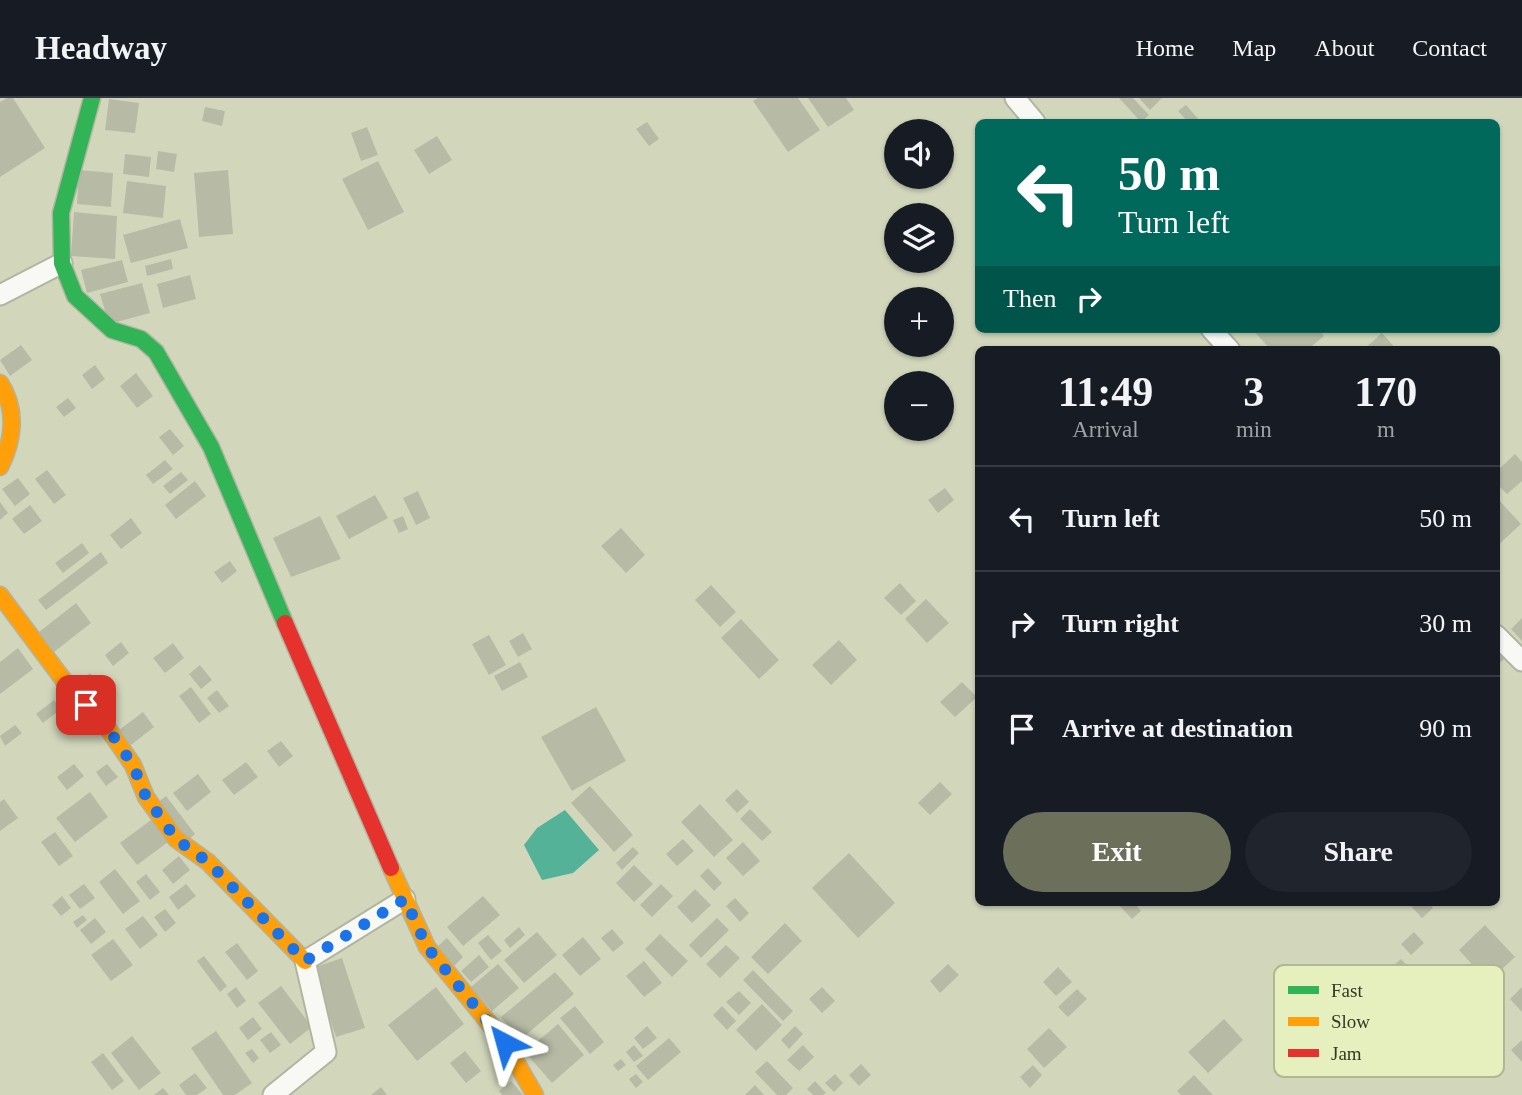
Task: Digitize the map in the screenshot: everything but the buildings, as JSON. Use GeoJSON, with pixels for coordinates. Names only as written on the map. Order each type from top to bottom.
{"type":"FeatureCollection","features":[{"type":"Feature","properties":{"kind":"street"},"geometry":{"type":"LineString","coordinates":[[92,98],[61,213],[62,262],[75,296],[112,330],[141,340],[156,352],[211,447],[427,947],[505,1043],[535,1095]]}},
{"type":"Feature","properties":{"kind":"street"},"geometry":{"type":"LineString","coordinates":[[1015,98],[1032,119]]}},
{"type":"Feature","properties":{"kind":"street"},"geometry":{"type":"LineString","coordinates":[[0,295],[62,262]]}},
{"type":"Feature","properties":{"kind":"street"},"geometry":{"type":"LineString","coordinates":[[1215,333],[1226,346]]}},
{"type":"Feature","properties":{"kind":"street"},"geometry":{"type":"LineString","coordinates":[[0,383],[6,391],[12,432],[10,449],[0,467]]}},
{"type":"Feature","properties":{"kind":"street"},"geometry":{"type":"LineString","coordinates":[[0,595],[68,686],[104,723],[133,765],[146,797],[176,839],[208,862],[305,961],[326,1052],[273,1095]]}},
{"type":"Feature","properties":{"kind":"street"},"geometry":{"type":"LineString","coordinates":[[1500,639],[1522,661]]}},
{"type":"Feature","properties":{"kind":"street"},"geometry":{"type":"LineString","coordinates":[[305,961],[405,899]]}},
{"type":"Feature","properties":{"kind":"water"},"geometry":{"type":"Polygon","coordinates":[[[565,810],[599,850],[573,873],[542,880],[524,845],[537,828],[565,810]]]}},
{"type":"Feature","properties":{"kind":"traffic: fast"},"geometry":{"type":"LineString","coordinates":[[92,98],[61,213],[62,263],[75,296],[112,330],[141,339],[156,352],[211,447],[285,623]]}},
{"type":"Feature","properties":{"kind":"traffic: slow"},"geometry":{"type":"LineString","coordinates":[[0,383],[9,403],[12,425],[0,467]]}},
{"type":"Feature","properties":{"kind":"traffic: slow"},"geometry":{"type":"LineString","coordinates":[[0,595],[68,686],[104,723],[133,765],[146,797],[176,839],[208,862],[305,961]]}},
{"type":"Feature","properties":{"kind":"traffic: slow"},"geometry":{"type":"LineString","coordinates":[[391,868],[427,947],[505,1043],[535,1095]]}},
{"type":"Feature","properties":{"kind":"traffic: jam"},"geometry":{"type":"LineString","coordinates":[[285,623],[391,868]]}},
{"type":"Feature","properties":{"kind":"route"},"geometry":{"type":"LineString","coordinates":[[86,705],[104,723],[133,765],[146,797],[176,839],[208,862],[305,961],[405,899],[427,947],[505,1043]]}}]}
